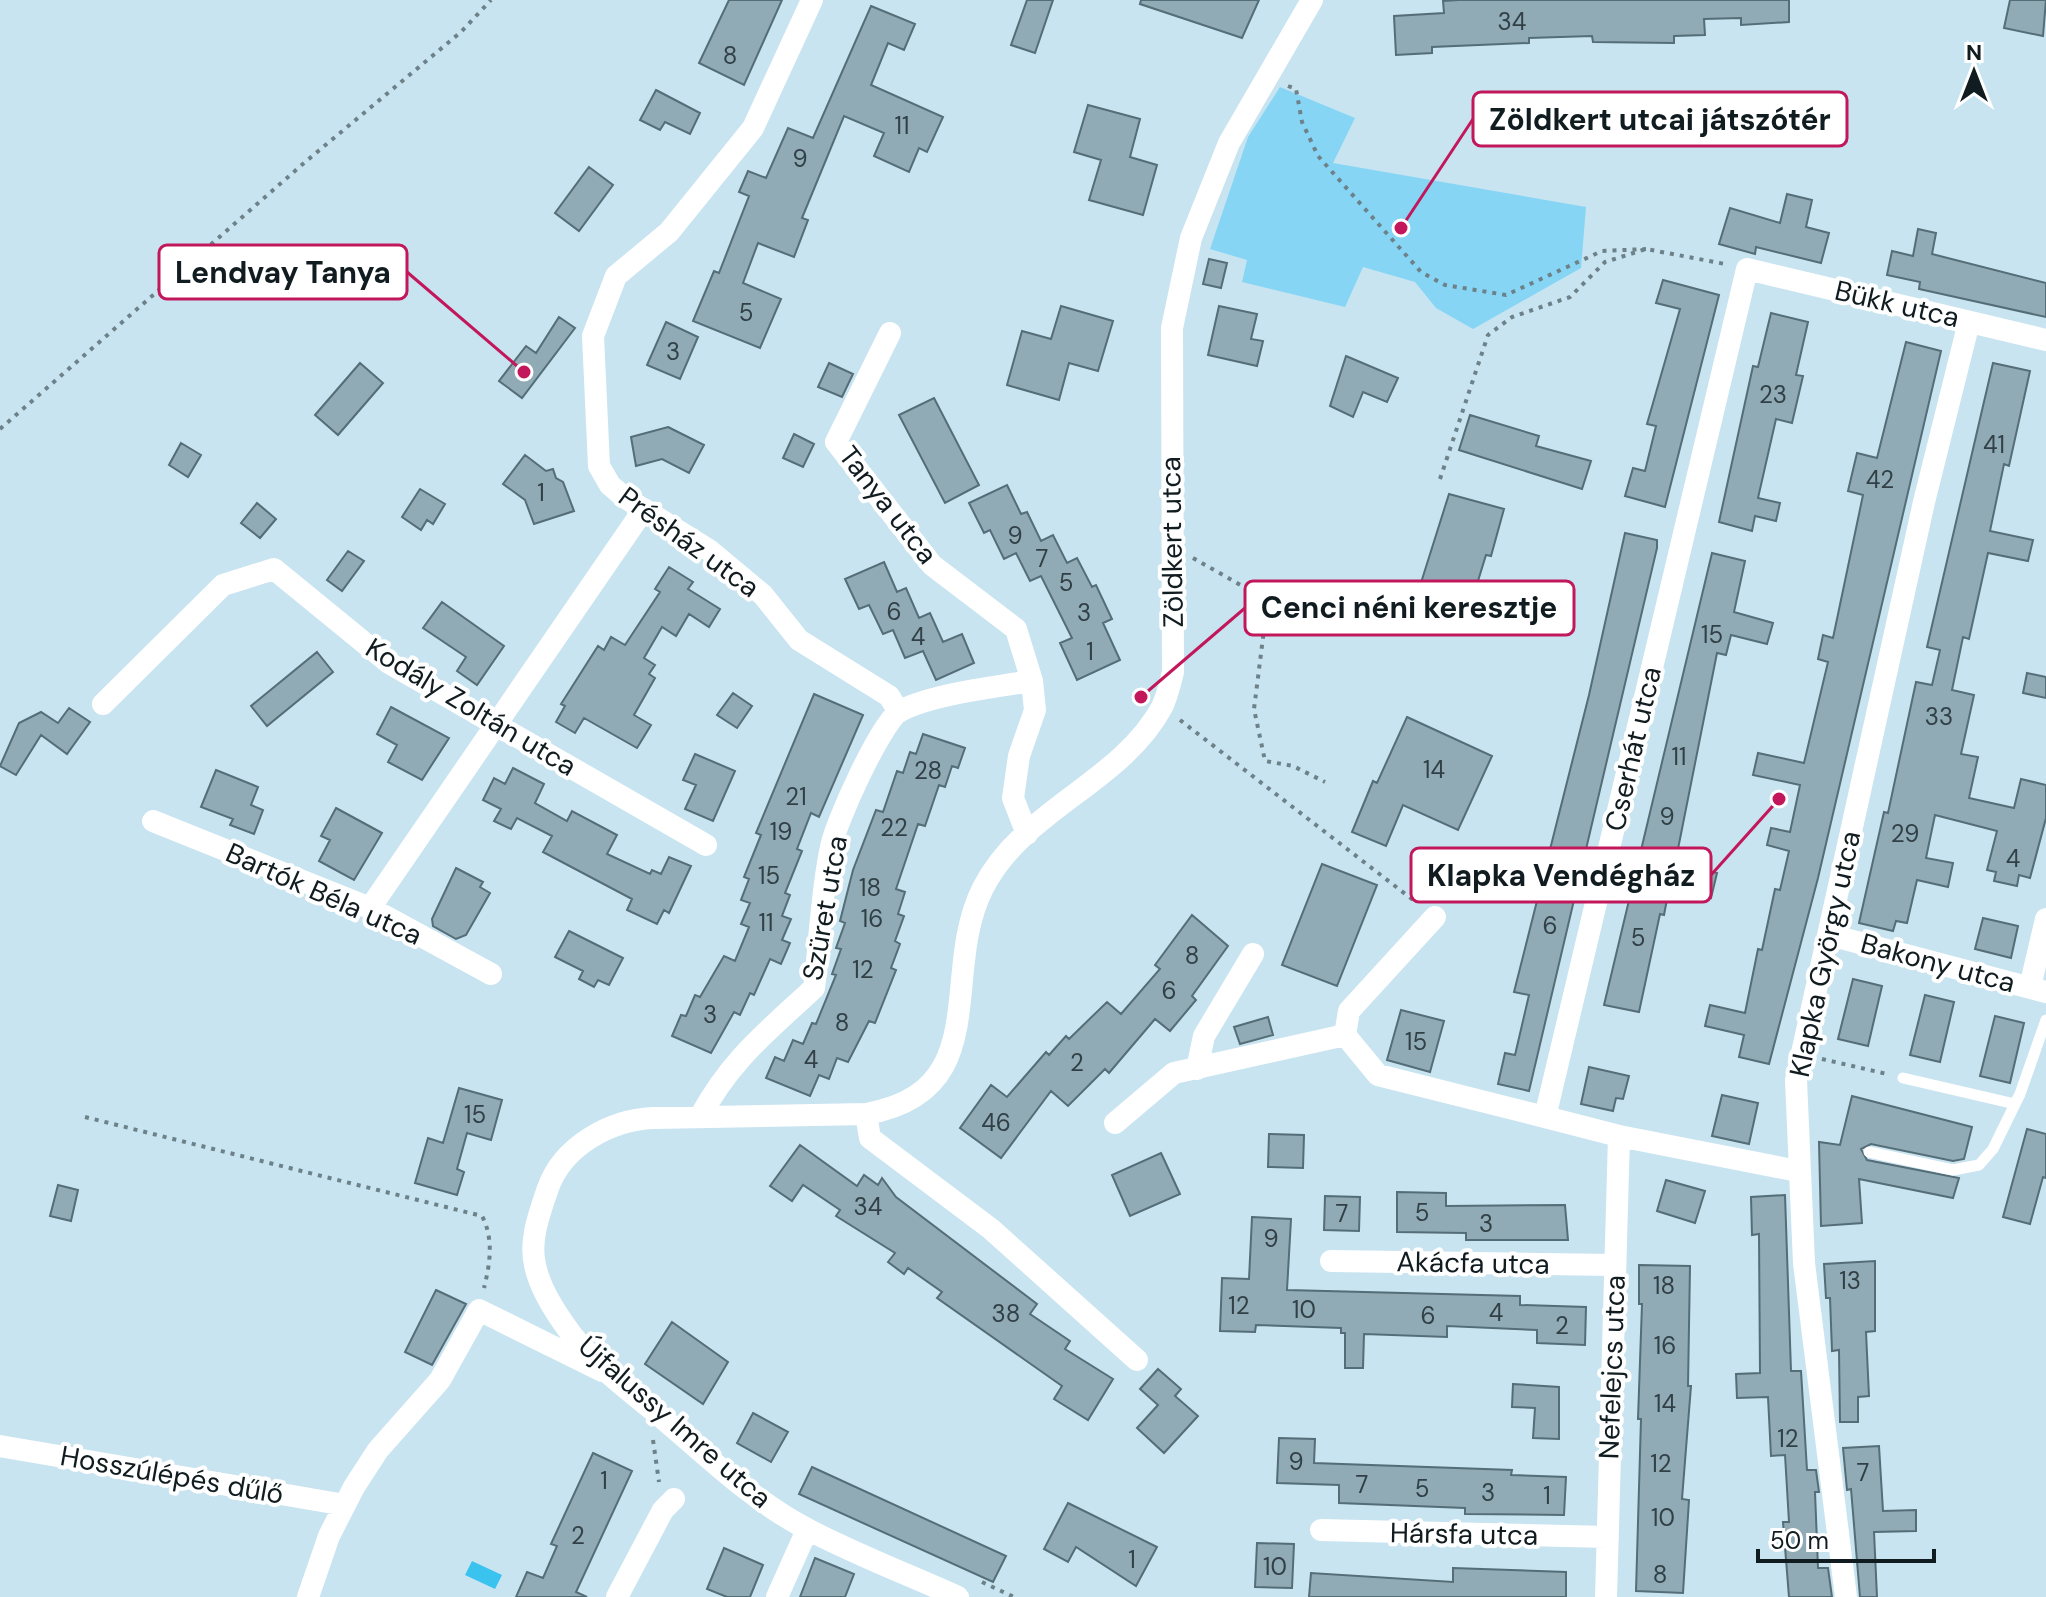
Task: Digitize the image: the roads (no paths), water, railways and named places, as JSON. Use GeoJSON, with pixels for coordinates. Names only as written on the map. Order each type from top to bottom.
{"type":"FeatureCollection","features":[{"type":"Feature","properties":{"kind":"street","name":"Présház utca"},"geometry":{"type":"LineString","coordinates":[[812,0],[753,128],[669,232],[616,276],[593,336],[599,466],[610,485],[709,550],[763,595],[799,640],[889,696],[899,712]]}},
{"type":"Feature","properties":{"kind":"street","name":"Zöldkert utca"},"geometry":{"type":"LineString","coordinates":[[898,1108],[924,1093],[953,1046],[967,934],[978,899],[1002,859],[1144,732],[1163,706],[1173,672],[1172,328],[1191,238],[1229,143],[1312,0]]}},
{"type":"Feature","properties":{"kind":"street","name":"Bükk utca"},"geometry":{"type":"LineString","coordinates":[[1747,269],[2046,340]]}},
{"type":"Feature","properties":{"kind":"street","name":"Cserhát utca"},"geometry":{"type":"LineString","coordinates":[[1545,1117],[1747,269]]}},
{"type":"Feature","properties":{"kind":"street","name":"Klapka György utca"},"geometry":{"type":"LineString","coordinates":[[1846,1597],[1804,1263],[1796,1080],[1924,502],[1969,322]]}},
{"type":"Feature","properties":{"kind":"street","name":"Tanya utca"},"geometry":{"type":"LineString","coordinates":[[890,333],[836,442],[932,565],[1016,629],[1032,681],[1035,710],[1019,756],[1013,798],[1027,834]]}},
{"type":"Feature","properties":{"kind":"street"},"geometry":{"type":"LineString","coordinates":[[370,908],[493,724],[644,509]]}},
{"type":"Feature","properties":{"kind":"street","name":"Kodály Zoltán utca"},"geometry":{"type":"LineString","coordinates":[[103,704],[223,585],[274,569],[389,663],[706,845]]}},
{"type":"Feature","properties":{"kind":"street"},"geometry":{"type":"LineString","coordinates":[[899,712],[954,695],[1032,681]]}},
{"type":"Feature","properties":{"kind":"street","name":"Szüret utca"},"geometry":{"type":"LineString","coordinates":[[700,1117],[720,1080],[751,1045],[814,988],[831,844],[868,757],[899,712]]}},
{"type":"Feature","properties":{"kind":"street","name":"Bartók Béla utca"},"geometry":{"type":"LineString","coordinates":[[153,821],[370,908],[491,974]]}},
{"type":"Feature","properties":{"kind":"street"},"geometry":{"type":"LineString","coordinates":[[1435,917],[1349,1011],[1345,1035],[1378,1075],[1619,1136],[1798,1171]]}},
{"type":"Feature","properties":{"kind":"street"},"geometry":{"type":"LineString","coordinates":[[2038,989],[2046,919]]}},
{"type":"Feature","properties":{"kind":"street","name":"Bakony utca"},"geometry":{"type":"LineString","coordinates":[[1830,935],[2038,989]]}},
{"type":"Feature","properties":{"kind":"street"},"geometry":{"type":"LineString","coordinates":[[1197,1069],[1204,1036],[1253,954]]}},
{"type":"Feature","properties":{"kind":"street"},"geometry":{"type":"LineString","coordinates":[[1115,1123],[1174,1073],[1345,1035]]}},
{"type":"Feature","properties":{"kind":"street","name":"Újfalussy Imre utca"},"geometry":{"type":"LineString","coordinates":[[898,1108],[866,1114],[632,1120],[596,1134],[567,1157],[552,1177],[533,1244],[541,1284],[564,1325],[611,1375],[755,1496],[807,1530],[958,1597]]}},
{"type":"Feature","properties":{"kind":"street"},"geometry":{"type":"LineString","coordinates":[[866,1114],[870,1138],[991,1229],[1137,1360]]}},
{"type":"Feature","properties":{"kind":"street","name":"Nefelejcs utca"},"geometry":{"type":"LineString","coordinates":[[1606,1597],[1619,1136]]}},
{"type":"Feature","properties":{"kind":"street","name":"Akácfa utca"},"geometry":{"type":"LineString","coordinates":[[1331,1261],[1615,1265]]}},
{"type":"Feature","properties":{"kind":"street"},"geometry":{"type":"LineString","coordinates":[[308,1597],[329,1536],[345,1505],[378,1450],[440,1380],[479,1310],[611,1375]]}},
{"type":"Feature","properties":{"kind":"street","name":"Hosszúlépés dűlő"},"geometry":{"type":"LineString","coordinates":[[0,1446],[345,1505]]}},
{"type":"Feature","properties":{"kind":"street"},"geometry":{"type":"LineString","coordinates":[[617,1597],[663,1510],[674,1499]]}},
{"type":"Feature","properties":{"kind":"street"},"geometry":{"type":"LineString","coordinates":[[777,1597],[807,1530]]}},
{"type":"Feature","properties":{"kind":"street","name":"Hársfa utca"},"geometry":{"type":"LineString","coordinates":[[1321,1530],[1608,1537]]}},
{"type":"Feature","properties":{"kind":"lane"},"geometry":{"type":"LineString","coordinates":[[1869,1152],[1953,1170],[1979,1165],[1993,1149],[2015,1104],[2046,1020]]}},
{"type":"Feature","properties":{"kind":"lane"},"geometry":{"type":"LineString","coordinates":[[1903,1078],[2015,1104]]}},
{"type":"Feature","properties":{"kind":"place","name":"Zöldkert utcai játszótér"},"geometry":{"type":"Point","coordinates":[1401,228]}},
{"type":"Feature","properties":{"kind":"place","name":"Lendvay Tanya"},"geometry":{"type":"Point","coordinates":[524,372]}},
{"type":"Feature","properties":{"kind":"place","name":"Cenci néni keresztje"},"geometry":{"type":"Point","coordinates":[1141,697]}},
{"type":"Feature","properties":{"kind":"place","name":"Klapka Vendégház"},"geometry":{"type":"Point","coordinates":[1779,799]}}]}
